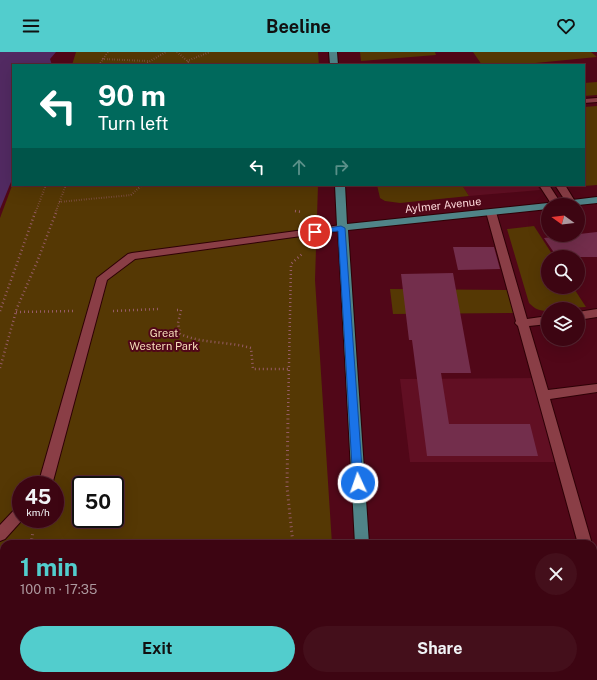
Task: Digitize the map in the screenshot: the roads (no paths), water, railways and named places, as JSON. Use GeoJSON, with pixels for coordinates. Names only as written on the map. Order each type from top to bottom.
{"type":"FeatureCollection","features":[{"type":"Feature","properties":{"kind":"main road"},"geometry":{"type":"LineString","coordinates":[[333,52],[334,64]]}},
{"type":"Feature","properties":{"kind":"main road"},"geometry":{"type":"LineString","coordinates":[[340,186],[341,228],[362,540]]}},
{"type":"Feature","properties":{"kind":"main road"},"geometry":{"type":"LineString","coordinates":[[585,201],[597,200]]}},
{"type":"Feature","properties":{"kind":"main road","name":"Aylmer Avenue"},"geometry":{"type":"LineString","coordinates":[[341,228],[541,207]]}},
{"type":"Feature","properties":{"kind":"street"},"geometry":{"type":"LineString","coordinates":[[585,101],[597,100]]}},
{"type":"Feature","properties":{"kind":"street"},"geometry":{"type":"LineString","coordinates":[[545,186],[552,198]]}},
{"type":"Feature","properties":{"kind":"street"},"geometry":{"type":"LineString","coordinates":[[561,186],[569,198]]}},
{"type":"Feature","properties":{"kind":"street"},"geometry":{"type":"LineString","coordinates":[[491,212],[521,323],[584,540]]}},
{"type":"Feature","properties":{"kind":"street"},"geometry":{"type":"LineString","coordinates":[[47,476],[102,278],[132,256],[341,228]]}},
{"type":"Feature","properties":{"kind":"street"},"geometry":{"type":"LineString","coordinates":[[585,315],[597,313]]}},
{"type":"Feature","properties":{"kind":"street"},"geometry":{"type":"LineString","coordinates":[[521,323],[541,321]]}},
{"type":"Feature","properties":{"kind":"street"},"geometry":{"type":"LineString","coordinates":[[542,395],[597,388]]}},
{"type":"Feature","properties":{"kind":"street"},"geometry":{"type":"LineString","coordinates":[[0,535],[12,522]]}},
{"type":"Feature","properties":{"kind":"park label","name":"Great Western Park"},"geometry":{"type":"Point","coordinates":[164,339]}}]}
